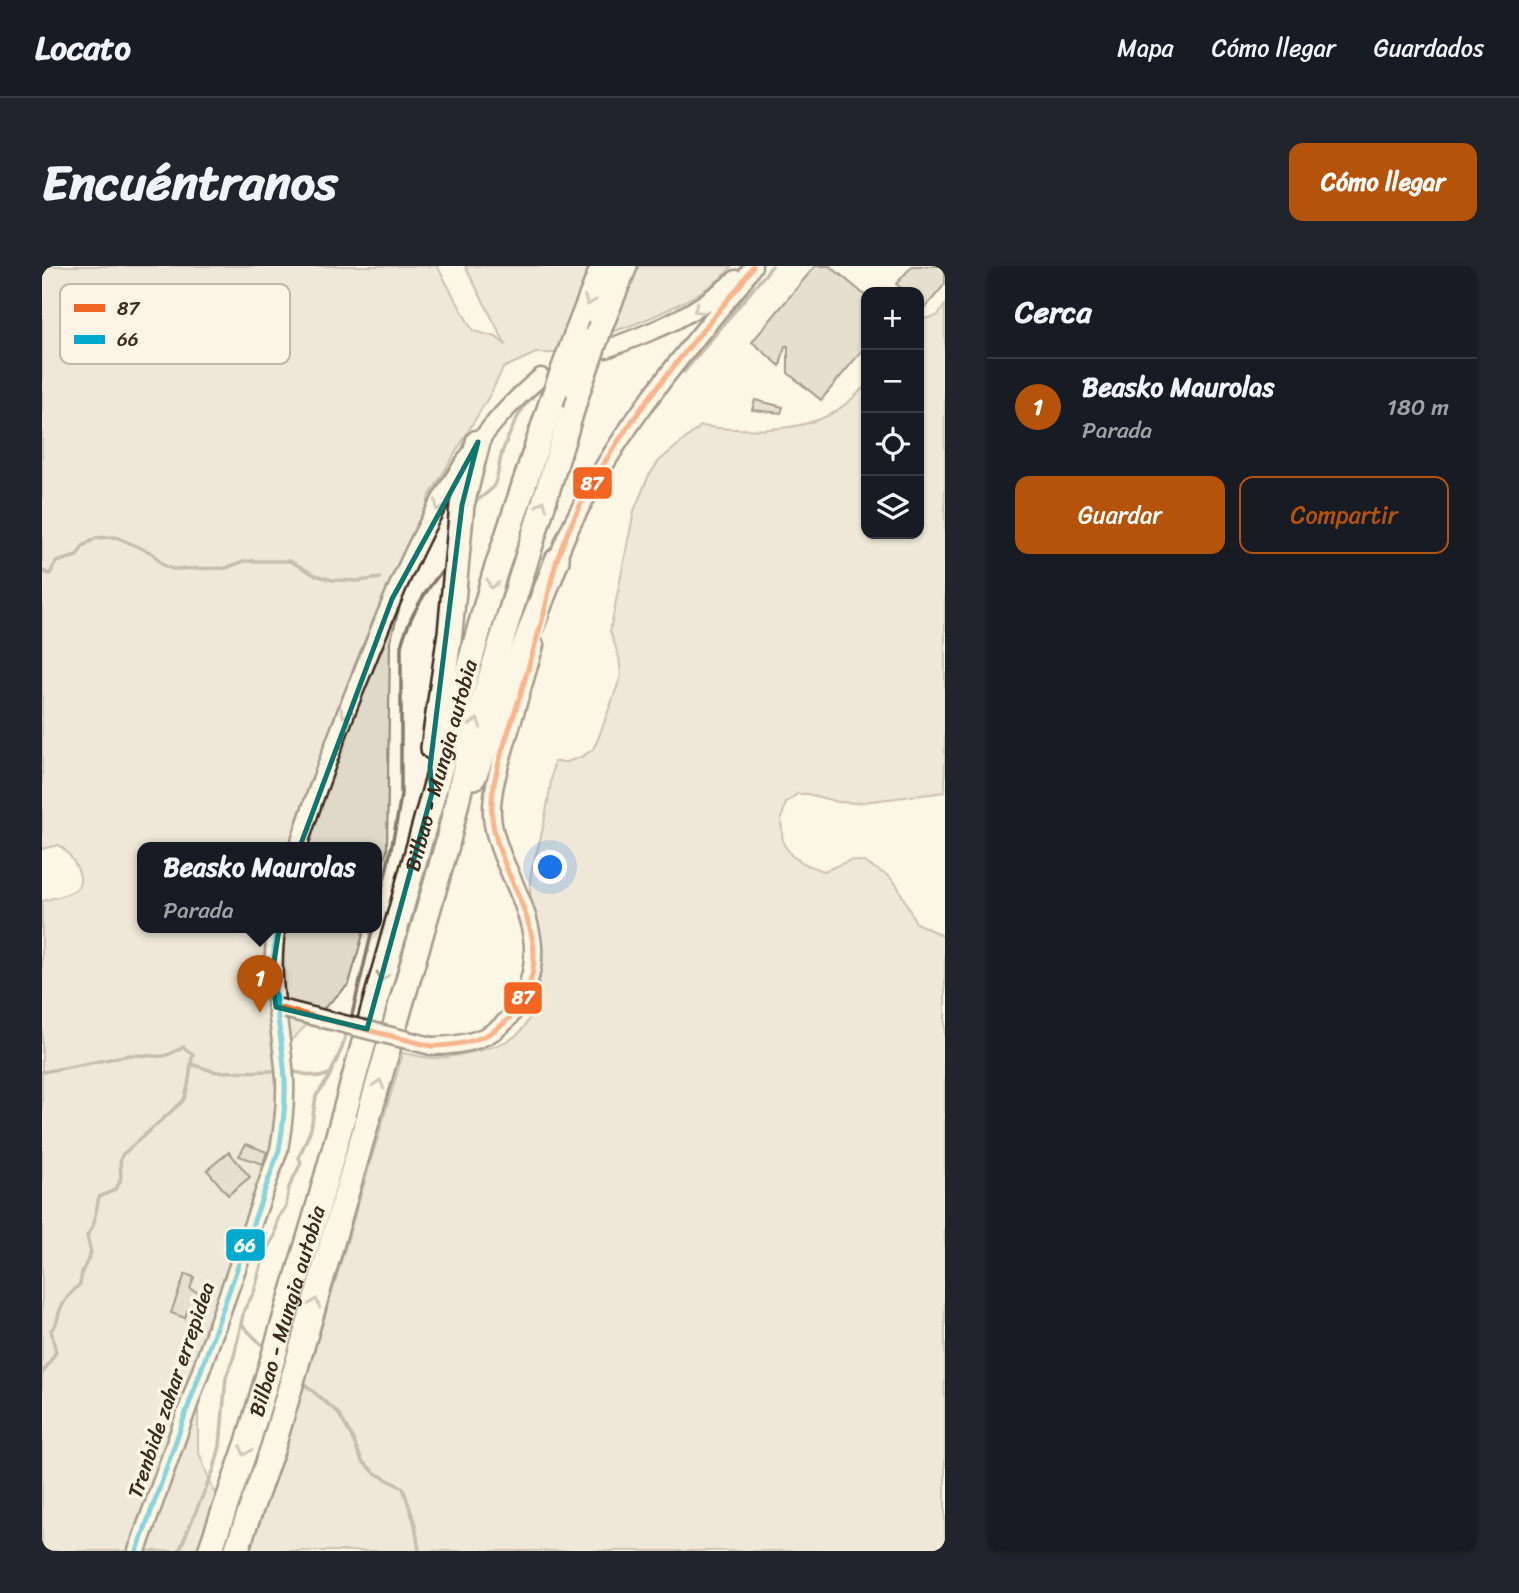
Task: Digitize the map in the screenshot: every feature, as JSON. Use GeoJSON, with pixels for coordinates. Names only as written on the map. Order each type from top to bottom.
{"type":"FeatureCollection","features":[{"type":"Feature","properties":{"kind":"highway","name":"Bilbao - Mungia autobia"},"geometry":{"type":"LineString","coordinates":[[210,1551],[248,1442],[315,1219],[494,576],[551,403],[603,266]]}},
{"type":"Feature","properties":{"kind":"highway","name":"Bilbao - Mungia autobia"},"geometry":{"type":"LineString","coordinates":[[236,1551],[273,1447],[447,845],[472,737],[578,391],[625,266]]}},
{"type":"Feature","properties":{"kind":"highway"},"geometry":{"type":"LineString","coordinates":[[432,793],[430,767],[450,633],[462,505],[478,442]]}},
{"type":"Feature","properties":{"kind":"highway"},"geometry":{"type":"LineString","coordinates":[[447,845],[557,560]]}},
{"type":"Feature","properties":{"kind":"street"},"geometry":{"type":"LineString","coordinates":[[606,349],[670,325],[698,310],[752,266]]}},
{"type":"Feature","properties":{"kind":"street"},"geometry":{"type":"LineString","coordinates":[[276,1007],[431,1046],[471,1042],[505,1024],[526,993],[535,957],[533,938],[521,898],[496,839],[492,816],[500,763],[557,560],[578,513],[615,446],[652,394],[741,284],[752,266]]}},
{"type":"Feature","properties":{"kind":"street"},"geometry":{"type":"LineString","coordinates":[[300,842],[343,718],[392,599],[440,502],[478,442],[502,412],[541,377]]}},
{"type":"Feature","properties":{"kind":"street","name":"Trenbide zahar errepidea"},"geometry":{"type":"LineString","coordinates":[[137,1551],[271,1177],[284,1124],[285,1082],[272,975],[276,933]]}},
{"type":"Feature","properties":{"kind":"highlighted area"},"geometry":{"type":"Polygon","coordinates":[[[478,442],[462,505],[430,767],[432,793],[367,1029],[276,1007],[272,975],[286,884],[392,599],[478,442]]]}},
{"type":"Feature","properties":{"kind":"shaded area"},"geometry":{"type":"Polygon","coordinates":[[[42,266],[437,266],[473,331],[496,337],[506,345],[465,266],[589,266],[556,353],[536,353],[503,368],[429,497],[390,643],[387,850],[382,867],[382,842],[137,842],[137,933],[363,933],[349,984],[279,1052],[284,1065],[274,1174],[257,1241],[214,1352],[198,1407],[198,1450],[216,1497],[259,1524],[322,1326],[403,1053],[435,1058],[493,1047],[520,1032],[530,1015],[539,982],[541,951],[531,900],[530,877],[540,842],[554,762],[567,762],[593,749],[621,676],[619,657],[610,631],[634,511],[648,477],[659,461],[701,426],[748,430],[782,428],[813,422],[833,413],[861,390],[861,539],[924,539],[924,319],[937,316],[945,305],[945,792],[855,803],[797,794],[786,803],[781,819],[783,843],[792,856],[824,871],[851,860],[864,862],[890,877],[897,885],[916,923],[945,937],[945,1551],[42,1551],[42,901],[71,892],[80,882],[75,863],[58,845],[42,849],[42,266]]]}},
{"type":"Feature","properties":{"kind":"shaded area"},"geometry":{"type":"Polygon","coordinates":[[[635,266],[732,266],[723,276],[693,297],[638,323],[608,333],[635,266]]]}},
{"type":"Feature","properties":{"kind":"building"},"geometry":{"type":"Polygon","coordinates":[[[815,266],[830,266],[861,292],[861,352],[821,400],[788,373],[788,346],[785,346],[780,366],[752,342],[815,266]]]}},
{"type":"Feature","properties":{"kind":"building"},"geometry":{"type":"Polygon","coordinates":[[[912,266],[945,266],[945,284],[925,308],[924,287],[900,287],[896,284],[912,266]]]}},
{"type":"Feature","properties":{"kind":"building"},"geometry":{"type":"Polygon","coordinates":[[[755,400],[783,407],[781,413],[752,410],[755,400]]]}},
{"type":"Feature","properties":{"kind":"building"},"geometry":{"type":"Polygon","coordinates":[[[246,1144],[267,1152],[263,1164],[239,1156],[246,1144]]]}},
{"type":"Feature","properties":{"kind":"building"},"geometry":{"type":"Polygon","coordinates":[[[229,1152],[250,1177],[228,1195],[207,1170],[229,1152]]]}},
{"type":"Feature","properties":{"kind":"building"},"geometry":{"type":"Polygon","coordinates":[[[185,1274],[194,1277],[190,1289],[208,1296],[201,1316],[187,1311],[185,1318],[171,1313],[185,1274]]]}},
{"type":"Feature","properties":{"kind":"waterway"},"geometry":{"type":"LineString","coordinates":[[684,372],[772,266]]}},
{"type":"Feature","properties":{"kind":"waterway"},"geometry":{"type":"LineString","coordinates":[[472,504],[493,487],[501,454],[514,425],[528,401],[541,390]]}},
{"type":"Feature","properties":{"kind":"waterway"},"geometry":{"type":"LineString","coordinates":[[42,571],[50,574],[56,562],[77,556],[83,546],[96,538],[116,537],[152,553],[163,565],[172,569],[226,568],[244,561],[290,561],[315,575],[333,580],[359,581],[380,578]]}},
{"type":"Feature","properties":{"kind":"waterway"},"geometry":{"type":"LineString","coordinates":[[382,889],[401,794],[401,646],[418,605],[444,569]]}},
{"type":"Feature","properties":{"kind":"waterway"},"geometry":{"type":"LineString","coordinates":[[351,1019],[372,933]]}},
{"type":"Feature","properties":{"kind":"waterway"},"geometry":{"type":"LineString","coordinates":[[179,1551],[214,1469],[220,1446],[226,1377],[234,1356],[244,1310],[254,1292],[262,1262],[275,1235],[278,1218],[286,1206],[289,1187],[301,1163],[299,1157],[311,1129],[316,1096],[328,1079],[347,1030]]}},
{"type":"Feature","properties":{"kind":"waterway"},"geometry":{"type":"LineString","coordinates":[[42,1072],[129,1055],[163,1056],[183,1047],[193,1054],[183,1101],[122,1155],[118,1185],[99,1197],[93,1226],[87,1236],[91,1253],[82,1272],[80,1284],[62,1305],[57,1322],[51,1330],[56,1352],[42,1374]]}},
{"type":"Feature","properties":{"kind":"waterway"},"geometry":{"type":"LineString","coordinates":[[191,1064],[216,1072],[278,1071]]}},
{"type":"Feature","properties":{"kind":"waterway"},"geometry":{"type":"LineString","coordinates":[[289,1071],[320,1077],[329,1074]]}},
{"type":"Feature","properties":{"kind":"waterway"},"geometry":{"type":"LineString","coordinates":[[242,1325],[266,1349]]}},
{"type":"Feature","properties":{"kind":"waterway"},"geometry":{"type":"LineString","coordinates":[[300,1380],[338,1413],[362,1461],[375,1473],[403,1488],[415,1524],[419,1551]]}},
{"type":"Feature","properties":{"kind":"transit line","name":"87"},"geometry":{"type":"LineString","coordinates":[[276,1007],[431,1046],[460,1043],[487,1035],[509,1019],[518,1007],[526,993],[533,970],[534,947],[522,904],[496,839],[492,802],[501,754],[521,693],[557,560],[590,486],[612,450],[662,380],[753,266]]}},
{"type":"Feature","properties":{"kind":"transit line","name":"66"},"geometry":{"type":"LineString","coordinates":[[137,1551],[279,1150],[285,1089],[274,985],[276,933]]}},
{"type":"Feature","properties":{"kind":"place","name":"Beasko Maurolas"},"geometry":{"type":"Point","coordinates":[260,1013]}}]}
